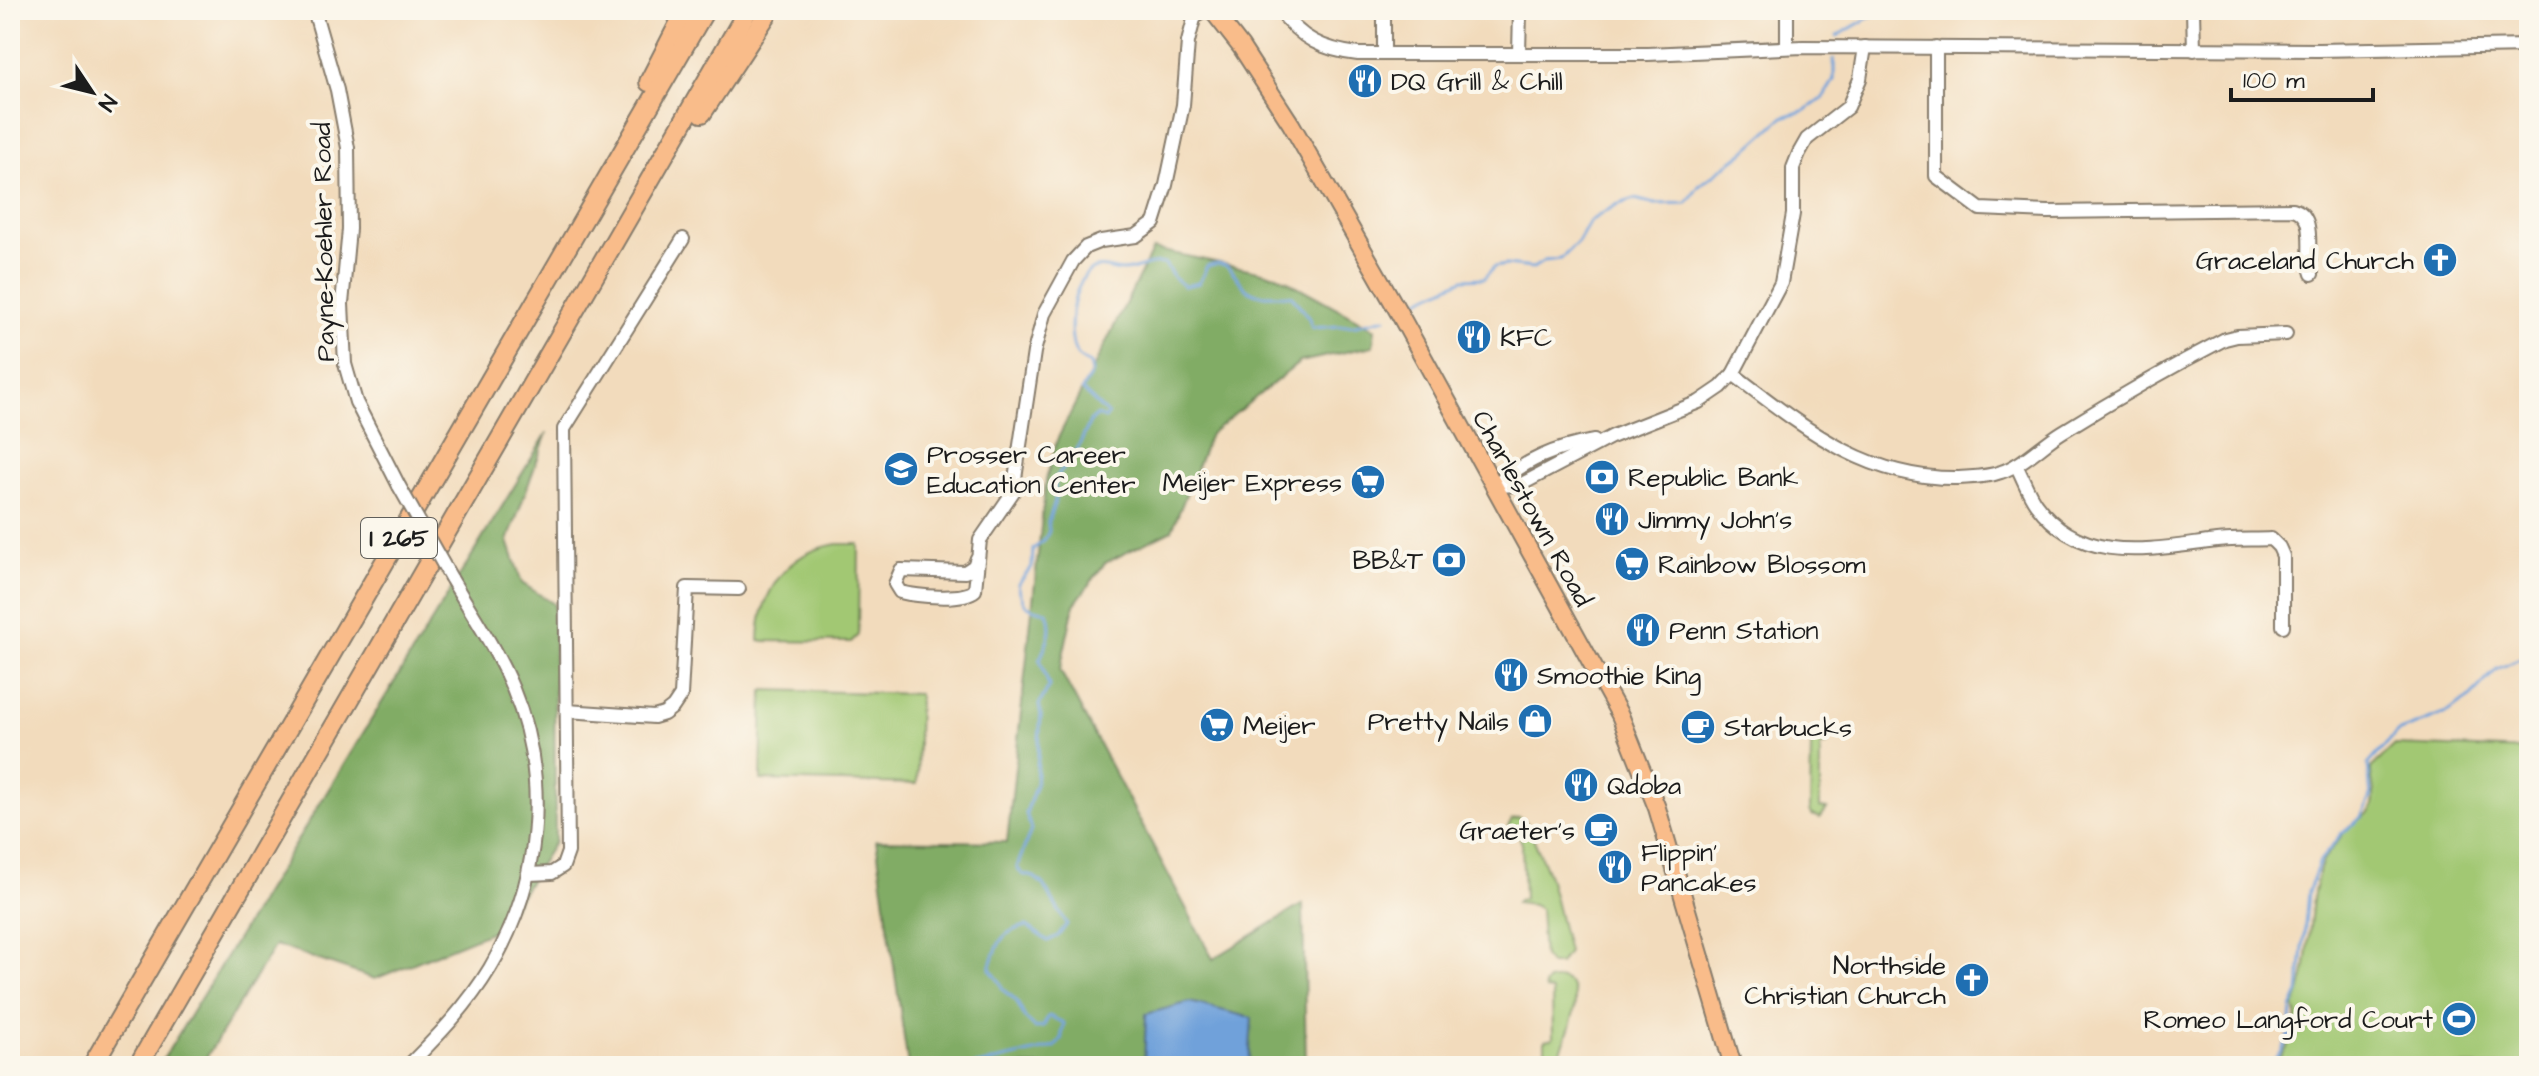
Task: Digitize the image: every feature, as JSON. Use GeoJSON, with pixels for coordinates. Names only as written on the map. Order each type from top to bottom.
{"type":"FeatureCollection","features":[{"type":"Feature","properties":{"kind":"highway"},"geometry":{"type":"LineString","coordinates":[[573,237],[686,10]]}},
{"type":"Feature","properties":{"kind":"highway","name":"I 265"},"geometry":{"type":"LineString","coordinates":[[92,1066],[705,10]]}},
{"type":"Feature","properties":{"kind":"highway","name":"I 265"},"geometry":{"type":"LineString","coordinates":[[138,1066],[748,10]]}},
{"type":"Feature","properties":{"kind":"highway"},"geometry":{"type":"LineString","coordinates":[[558,338],[770,10]]}},
{"type":"Feature","properties":{"kind":"main road","name":"Charlestown Road"},"geometry":{"type":"LineString","coordinates":[[1212,10],[1241,47],[1291,124],[1620,715],[1645,774],[1733,1066]]}},
{"type":"Feature","properties":{"kind":"street","name":"Payne-Koehler Road"},"geometry":{"type":"LineString","coordinates":[[314,10],[339,100],[348,148],[349,229],[342,314],[345,364],[356,402],[399,486],[504,670],[527,729],[536,791],[535,832],[529,874],[517,913],[490,968],[467,1001],[408,1066]]}},
{"type":"Feature","properties":{"kind":"street"},"geometry":{"type":"LineString","coordinates":[[977,558],[974,566],[965,572],[901,570],[895,584],[900,592],[905,593],[967,595],[977,585],[980,540],[1013,492],[1036,339],[1049,302],[1073,261],[1086,247],[1101,241],[1136,236],[1149,228],[1158,215],[1183,105],[1188,42],[1194,19],[1202,10]]}},
{"type":"Feature","properties":{"kind":"street"},"geometry":{"type":"LineString","coordinates":[[1280,10],[1300,33],[1326,49],[1384,54],[1648,54],[1787,47],[2194,50],[2529,46]]}},
{"type":"Feature","properties":{"kind":"street"},"geometry":{"type":"LineString","coordinates":[[1384,10],[1384,54]]}},
{"type":"Feature","properties":{"kind":"street"},"geometry":{"type":"LineString","coordinates":[[1519,53],[1520,10]]}},
{"type":"Feature","properties":{"kind":"street"},"geometry":{"type":"LineString","coordinates":[[1787,10],[1787,47]]}},
{"type":"Feature","properties":{"kind":"street"},"geometry":{"type":"LineString","coordinates":[[2193,10],[2194,50]]}},
{"type":"Feature","properties":{"kind":"street"},"geometry":{"type":"LineString","coordinates":[[1494,486],[1512,471],[1558,448],[1609,438],[1699,402],[1721,387],[1733,374],[1781,283],[1793,214],[1793,168],[1799,153],[1807,139],[1848,107],[1860,79],[1865,47]]}},
{"type":"Feature","properties":{"kind":"street"},"geometry":{"type":"LineString","coordinates":[[1936,47],[1936,176],[1970,204],[1980,209],[2048,212],[2293,209],[2305,216],[2312,274]]}},
{"type":"Feature","properties":{"kind":"street"},"geometry":{"type":"LineString","coordinates":[[529,874],[552,873],[563,866],[568,852],[564,429],[683,239]]}},
{"type":"Feature","properties":{"kind":"street"},"geometry":{"type":"LineString","coordinates":[[1733,374],[1826,441],[1887,470],[1951,478],[1993,475],[2016,465],[2056,435],[2117,398],[2225,339],[2286,334]]}},
{"type":"Feature","properties":{"kind":"street"},"geometry":{"type":"LineString","coordinates":[[2016,465],[2037,505],[2077,539],[2087,543],[2146,551],[2213,541],[2271,539],[2283,556],[2283,626]]}},
{"type":"Feature","properties":{"kind":"street"},"geometry":{"type":"LineString","coordinates":[[567,711],[654,717],[664,714],[681,695],[687,588],[739,589]]}},
{"type":"Feature","properties":{"kind":"green space"},"geometry":{"type":"Polygon","coordinates":[[[1153,249],[1277,275],[1375,329],[1373,346],[1300,362],[1210,434],[1172,530],[1105,563],[1074,605],[1060,670],[1213,959],[1303,904],[1306,1066],[908,1066],[876,840],[1007,842],[1046,480],[1057,440],[1153,249]]]}},
{"type":"Feature","properties":{"kind":"green space"},"geometry":{"type":"Polygon","coordinates":[[[547,433],[508,541],[522,583],[554,604],[555,841],[500,928],[375,979],[275,945],[201,1066],[159,1066],[547,433]]]}},
{"type":"Feature","properties":{"kind":"green space"},"geometry":{"type":"Polygon","coordinates":[[[838,544],[859,544],[858,635],[851,642],[759,641],[765,606],[780,576],[804,555],[838,544]]]}},
{"type":"Feature","properties":{"kind":"green space"},"geometry":{"type":"Polygon","coordinates":[[[763,690],[919,694],[917,784],[761,780],[763,690]]]}},
{"type":"Feature","properties":{"kind":"green space"},"geometry":{"type":"Polygon","coordinates":[[[1816,737],[1823,737],[1827,743],[1820,746],[1820,808],[1827,809],[1820,818],[1812,815],[1810,810],[1811,744],[1816,737]]]}},
{"type":"Feature","properties":{"kind":"green space"},"geometry":{"type":"Polygon","coordinates":[[[2395,745],[2529,750],[2529,1066],[2271,1066],[2288,1047],[2295,1031],[2294,1007],[2305,973],[2313,899],[2322,863],[2347,829],[2371,809],[2374,796],[2371,768],[2395,745]]]}},
{"type":"Feature","properties":{"kind":"green space"},"geometry":{"type":"Polygon","coordinates":[[[1519,817],[1527,823],[1549,876],[1568,952],[1560,964],[1550,964],[1543,957],[1540,909],[1516,903],[1524,899],[1522,844],[1516,827],[1509,829],[1508,826],[1512,819],[1519,817]]]}},
{"type":"Feature","properties":{"kind":"green space"},"geometry":{"type":"Polygon","coordinates":[[[1561,979],[1570,985],[1575,1005],[1555,1066],[1545,1066],[1545,1040],[1553,1038],[1552,991],[1545,990],[1544,986],[1548,981],[1561,979]]]}},
{"type":"Feature","properties":{"kind":"water"},"geometry":{"type":"Polygon","coordinates":[[[1190,1002],[1252,1018],[1249,1066],[1144,1066],[1146,1014],[1190,1002]]]}},
{"type":"Feature","properties":{"kind":"waterway"},"geometry":{"type":"LineString","coordinates":[[1837,36],[1882,10]]}},
{"type":"Feature","properties":{"kind":"waterway"},"geometry":{"type":"LineString","coordinates":[[1413,303],[1463,279],[1484,278],[1494,267],[1533,268],[1544,261],[1561,259],[1578,242],[1590,221],[1616,205],[1635,199],[1654,204],[1687,203],[1699,186],[1743,153],[1783,117],[1806,110],[1823,98],[1834,80],[1834,59]]}},
{"type":"Feature","properties":{"kind":"waterway"},"geometry":{"type":"LineString","coordinates":[[974,1066],[1055,1047],[1061,1040],[1064,1023],[1049,1016],[1043,1027],[1035,1028],[990,969],[997,947],[1010,932],[1027,926],[1048,941],[1058,936],[1067,924],[1042,883],[1022,874],[1017,867],[1031,830],[1026,813],[1036,784],[1039,705],[1049,686],[1040,659],[1050,625],[1047,612],[1029,607],[1024,602],[1018,584],[1032,567],[1033,549],[1044,541],[1049,531],[1048,522],[1055,502],[1055,479],[1077,450],[1091,420],[1097,415],[1105,419],[1108,415],[1082,390],[1092,372],[1090,364],[1079,357],[1074,349],[1072,339],[1072,312],[1084,276],[1099,268],[1122,271],[1165,264],[1184,286],[1199,283],[1207,266],[1222,264],[1231,269],[1252,292],[1292,296],[1309,318],[1312,328],[1356,325],[1386,318]]}},
{"type":"Feature","properties":{"kind":"waterway"},"geometry":{"type":"LineString","coordinates":[[2265,1066],[2282,1051],[2290,1034],[2292,1008],[2299,992],[2308,892],[2319,863],[2341,834],[2362,817],[2371,797],[2368,765],[2397,732],[2442,715],[2468,699],[2497,669],[2529,655]]}},
{"type":"Feature","properties":{"kind":"place","name":"DQ Grill & Chill"},"geometry":{"type":"Point","coordinates":[1365,81]}},
{"type":"Feature","properties":{"kind":"place","name":"Graceland Church"},"geometry":{"type":"Point","coordinates":[2440,260]}},
{"type":"Feature","properties":{"kind":"place","name":"KFC"},"geometry":{"type":"Point","coordinates":[1474,337]}},
{"type":"Feature","properties":{"kind":"place","name":"Prosser Career Education Center"},"geometry":{"type":"Point","coordinates":[901,469]}},
{"type":"Feature","properties":{"kind":"place","name":"Republic Bank"},"geometry":{"type":"Point","coordinates":[1602,477]}},
{"type":"Feature","properties":{"kind":"place","name":"Meijer Express"},"geometry":{"type":"Point","coordinates":[1368,482]}},
{"type":"Feature","properties":{"kind":"place","name":"Jimmy John's"},"geometry":{"type":"Point","coordinates":[1612,519]}},
{"type":"Feature","properties":{"kind":"place","name":"BB&T"},"geometry":{"type":"Point","coordinates":[1449,560]}},
{"type":"Feature","properties":{"kind":"place","name":"Rainbow Blossom"},"geometry":{"type":"Point","coordinates":[1632,564]}},
{"type":"Feature","properties":{"kind":"place","name":"Penn Station"},"geometry":{"type":"Point","coordinates":[1643,630]}},
{"type":"Feature","properties":{"kind":"place","name":"Smoothie King"},"geometry":{"type":"Point","coordinates":[1511,675]}},
{"type":"Feature","properties":{"kind":"place","name":"Pretty Nails"},"geometry":{"type":"Point","coordinates":[1535,721]}},
{"type":"Feature","properties":{"kind":"place","name":"Meijer"},"geometry":{"type":"Point","coordinates":[1217,725]}},
{"type":"Feature","properties":{"kind":"place","name":"Starbucks"},"geometry":{"type":"Point","coordinates":[1698,727]}},
{"type":"Feature","properties":{"kind":"place","name":"Qdoba"},"geometry":{"type":"Point","coordinates":[1581,785]}},
{"type":"Feature","properties":{"kind":"place","name":"Graeter's"},"geometry":{"type":"Point","coordinates":[1601,830]}},
{"type":"Feature","properties":{"kind":"place","name":"Flippin' Pancakes"},"geometry":{"type":"Point","coordinates":[1615,867]}},
{"type":"Feature","properties":{"kind":"place","name":"Northside Christian Church"},"geometry":{"type":"Point","coordinates":[1972,980]}},
{"type":"Feature","properties":{"kind":"place","name":"Romeo Langford Court"},"geometry":{"type":"Point","coordinates":[2459,1019]}}]}
